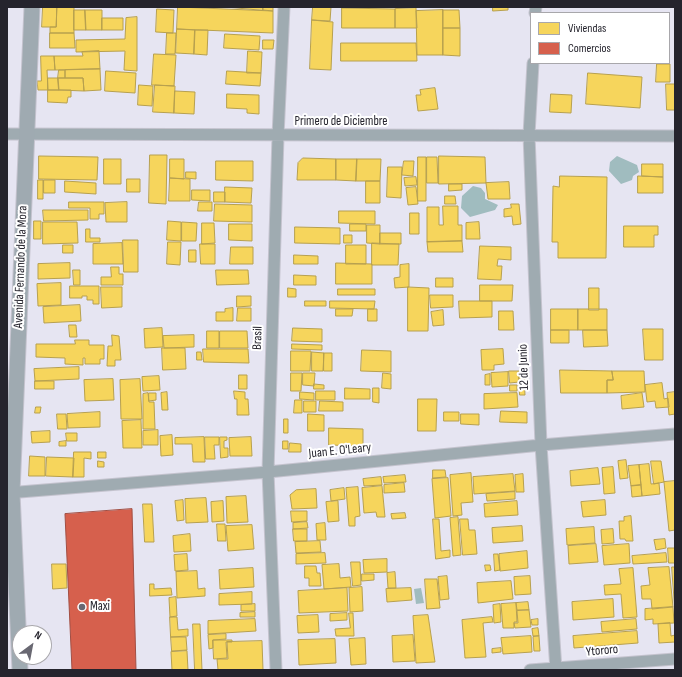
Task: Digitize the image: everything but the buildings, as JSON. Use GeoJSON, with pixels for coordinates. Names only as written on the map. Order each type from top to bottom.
{"type":"FeatureCollection","features":[{"type":"Feature","properties":{"kind":"main road","name":"Avenida Fernando de la Mora"},"geometry":{"type":"LineString","coordinates":[[20,670],[10,493],[32,7]]}},
{"type":"Feature","properties":{"kind":"street","name":"Brasil"},"geometry":{"type":"LineString","coordinates":[[276,670],[268,472],[278,136],[284,7]]}},
{"type":"Feature","properties":{"kind":"street","name":"12 de Junio"},"geometry":{"type":"LineString","coordinates":[[533,64],[529,135],[541,445],[556,669]]}},
{"type":"Feature","properties":{"kind":"street","name":"Primero de Diciembre"},"geometry":{"type":"LineString","coordinates":[[7,134],[675,136]]}},
{"type":"Feature","properties":{"kind":"street","name":"Juan E. O'Leary"},"geometry":{"type":"LineString","coordinates":[[10,493],[268,472],[541,445],[675,434]]}},
{"type":"Feature","properties":{"kind":"street","name":"Ytororo"},"geometry":{"type":"LineString","coordinates":[[530,670],[675,659]]}},
{"type":"Feature","properties":{"kind":"shaded area"},"geometry":{"type":"Polygon","coordinates":[[[617,156],[637,165],[639,172],[633,176],[632,180],[621,184],[609,171],[610,162],[617,156]]]}},
{"type":"Feature","properties":{"kind":"shaded area"},"geometry":{"type":"Polygon","coordinates":[[[473,186],[481,188],[485,193],[485,199],[498,205],[495,210],[470,217],[461,208],[462,196],[473,186]]]}},
{"type":"Feature","properties":{"kind":"shaded area"},"geometry":{"type":"Polygon","coordinates":[[[421,588],[424,603],[416,604],[414,589],[421,588]]]}},
{"type":"Feature","properties":{"kind":"place","name":"Maxi"},"geometry":{"type":"Point","coordinates":[82,607]}}]}
